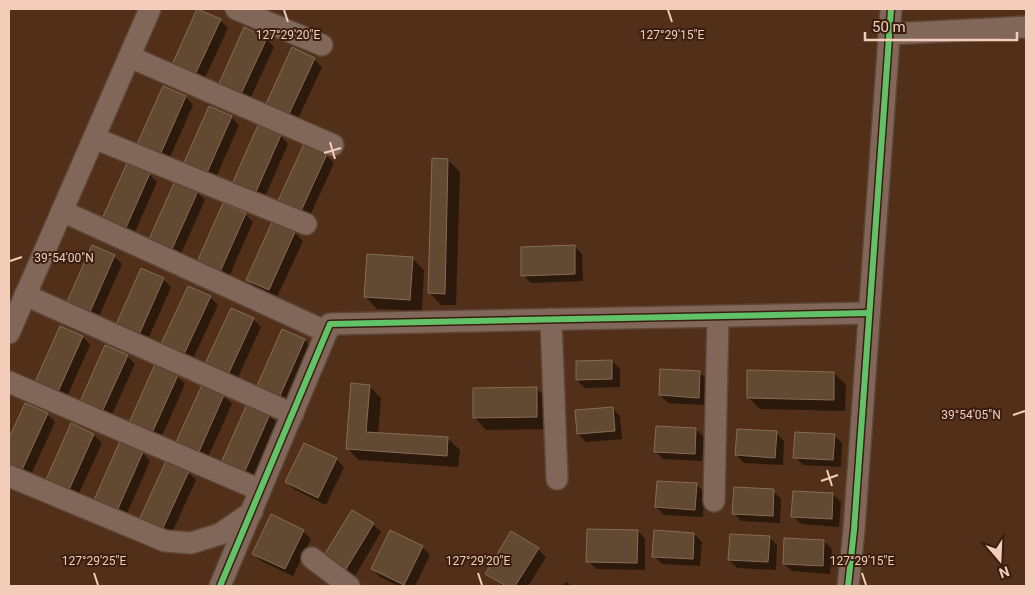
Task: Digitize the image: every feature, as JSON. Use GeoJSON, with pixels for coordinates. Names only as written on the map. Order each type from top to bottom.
{"type":"FeatureCollection","features":[{"type":"Feature","properties":{"kind":"street"},"geometry":{"type":"LineString","coordinates":[[9,333],[150,9]]}},
{"type":"Feature","properties":{"kind":"street"},"geometry":{"type":"LineString","coordinates":[[236,9],[322,45]]}},
{"type":"Feature","properties":{"kind":"street"},"geometry":{"type":"LineString","coordinates":[[848,586],[854,530],[891,9]]}},
{"type":"Feature","properties":{"kind":"street"},"geometry":{"type":"LineString","coordinates":[[889,34],[1026,27]]}},
{"type":"Feature","properties":{"kind":"street"},"geometry":{"type":"LineString","coordinates":[[130,57],[333,145]]}},
{"type":"Feature","properties":{"kind":"street"},"geometry":{"type":"LineString","coordinates":[[94,138],[306,224]]}},
{"type":"Feature","properties":{"kind":"street"},"geometry":{"type":"LineString","coordinates":[[62,211],[327,332]]}},
{"type":"Feature","properties":{"kind":"street"},"geometry":{"type":"LineString","coordinates":[[25,295],[293,414]]}},
{"type":"Feature","properties":{"kind":"street"},"geometry":{"type":"LineString","coordinates":[[220,586],[330,324],[869,312]]}},
{"type":"Feature","properties":{"kind":"street"},"geometry":{"type":"LineString","coordinates":[[714,501],[718,316]]}},
{"type":"Feature","properties":{"kind":"street"},"geometry":{"type":"LineString","coordinates":[[551,320],[557,479]]}},
{"type":"Feature","properties":{"kind":"street"},"geometry":{"type":"LineString","coordinates":[[9,382],[260,490]]}},
{"type":"Feature","properties":{"kind":"street"},"geometry":{"type":"LineString","coordinates":[[9,476],[165,541],[191,542],[220,534],[252,512]]}},
{"type":"Feature","properties":{"kind":"street"},"geometry":{"type":"LineString","coordinates":[[312,558],[349,586]]}},
{"type":"Feature","properties":{"kind":"building"},"geometry":{"type":"Polygon","coordinates":[[[197,9],[221,19],[194,77],[171,67],[197,9]]]}},
{"type":"Feature","properties":{"kind":"building"},"geometry":{"type":"Polygon","coordinates":[[[244,27],[267,38],[240,96],[218,86],[244,27]]]}},
{"type":"Feature","properties":{"kind":"building"},"geometry":{"type":"Polygon","coordinates":[[[292,47],[315,58],[288,116],[265,106],[292,47]]]}},
{"type":"Feature","properties":{"kind":"building"},"geometry":{"type":"Polygon","coordinates":[[[163,86],[186,96],[160,155],[137,144],[163,86]]]}},
{"type":"Feature","properties":{"kind":"building"},"geometry":{"type":"Polygon","coordinates":[[[209,106],[232,116],[206,175],[183,165],[209,106]]]}},
{"type":"Feature","properties":{"kind":"building"},"geometry":{"type":"Polygon","coordinates":[[[258,125],[281,135],[255,194],[232,184],[258,125]]]}},
{"type":"Feature","properties":{"kind":"building"},"geometry":{"type":"Polygon","coordinates":[[[304,144],[327,154],[300,213],[277,203],[304,144]]]}},
{"type":"Feature","properties":{"kind":"building"},"geometry":{"type":"Polygon","coordinates":[[[432,158],[448,159],[445,294],[428,293],[432,158]]]}},
{"type":"Feature","properties":{"kind":"building"},"geometry":{"type":"Polygon","coordinates":[[[127,163],[150,173],[124,232],[101,221],[127,163]]]}},
{"type":"Feature","properties":{"kind":"building"},"geometry":{"type":"Polygon","coordinates":[[[175,181],[198,191],[172,249],[149,239],[175,181]]]}},
{"type":"Feature","properties":{"kind":"building"},"geometry":{"type":"Polygon","coordinates":[[[223,203],[246,213],[220,272],[197,262],[223,203]]]}},
{"type":"Feature","properties":{"kind":"building"},"geometry":{"type":"Polygon","coordinates":[[[272,222],[295,232],[269,290],[246,280],[272,222]]]}},
{"type":"Feature","properties":{"kind":"building"},"geometry":{"type":"Polygon","coordinates":[[[92,245],[115,255],[89,314],[66,304],[92,245]]]}},
{"type":"Feature","properties":{"kind":"building"},"geometry":{"type":"Polygon","coordinates":[[[575,245],[575,274],[521,276],[521,247],[575,245]]]}},
{"type":"Feature","properties":{"kind":"building"},"geometry":{"type":"Polygon","coordinates":[[[367,254],[413,257],[410,300],[364,297],[367,254]]]}},
{"type":"Feature","properties":{"kind":"building"},"geometry":{"type":"Polygon","coordinates":[[[141,268],[164,278],[138,337],[115,327],[141,268]]]}},
{"type":"Feature","properties":{"kind":"building"},"geometry":{"type":"Polygon","coordinates":[[[188,286],[211,296],[184,354],[161,344],[188,286]]]}},
{"type":"Feature","properties":{"kind":"building"},"geometry":{"type":"Polygon","coordinates":[[[231,308],[254,318],[227,377],[204,366],[231,308]]]}},
{"type":"Feature","properties":{"kind":"building"},"geometry":{"type":"Polygon","coordinates":[[[60,326],[83,336],[57,394],[34,384],[60,326]]]}},
{"type":"Feature","properties":{"kind":"building"},"geometry":{"type":"Polygon","coordinates":[[[282,329],[305,339],[279,398],[256,388],[282,329]]]}},
{"type":"Feature","properties":{"kind":"building"},"geometry":{"type":"Polygon","coordinates":[[[105,345],[128,355],[101,414],[79,404],[105,345]]]}},
{"type":"Feature","properties":{"kind":"building"},"geometry":{"type":"Polygon","coordinates":[[[612,360],[612,379],[576,380],[576,361],[612,360]]]}},
{"type":"Feature","properties":{"kind":"building"},"geometry":{"type":"Polygon","coordinates":[[[155,364],[178,375],[152,433],[129,423],[155,364]]]}},
{"type":"Feature","properties":{"kind":"building"},"geometry":{"type":"Polygon","coordinates":[[[660,369],[700,371],[699,398],[659,395],[660,369]]]}},
{"type":"Feature","properties":{"kind":"building"},"geometry":{"type":"Polygon","coordinates":[[[747,370],[834,372],[834,400],[747,398],[747,370]]]}},
{"type":"Feature","properties":{"kind":"building"},"geometry":{"type":"Polygon","coordinates":[[[351,383],[370,385],[366,432],[448,437],[447,456],[346,449],[351,383]]]}},
{"type":"Feature","properties":{"kind":"building"},"geometry":{"type":"Polygon","coordinates":[[[202,385],[224,395],[198,454],[175,444],[202,385]]]}},
{"type":"Feature","properties":{"kind":"building"},"geometry":{"type":"Polygon","coordinates":[[[537,387],[537,417],[473,418],[473,388],[537,387]]]}},
{"type":"Feature","properties":{"kind":"building"},"geometry":{"type":"Polygon","coordinates":[[[25,403],[48,413],[21,472],[9,466],[9,438],[25,403]]]}},
{"type":"Feature","properties":{"kind":"building"},"geometry":{"type":"Polygon","coordinates":[[[247,404],[270,414],[244,473],[221,463],[247,404]]]}},
{"type":"Feature","properties":{"kind":"building"},"geometry":{"type":"Polygon","coordinates":[[[613,407],[615,431],[577,434],[575,410],[613,407]]]}},
{"type":"Feature","properties":{"kind":"building"},"geometry":{"type":"Polygon","coordinates":[[[71,423],[94,434],[68,492],[45,482],[71,423]]]}},
{"type":"Feature","properties":{"kind":"building"},"geometry":{"type":"Polygon","coordinates":[[[656,426],[696,428],[695,454],[654,452],[656,426]]]}},
{"type":"Feature","properties":{"kind":"building"},"geometry":{"type":"Polygon","coordinates":[[[737,429],[777,431],[775,458],[735,455],[737,429]]]}},
{"type":"Feature","properties":{"kind":"building"},"geometry":{"type":"Polygon","coordinates":[[[795,432],[835,434],[833,460],[793,458],[795,432]]]}},
{"type":"Feature","properties":{"kind":"building"},"geometry":{"type":"Polygon","coordinates":[[[120,441],[143,452],[117,511],[94,500],[120,441]]]}},
{"type":"Feature","properties":{"kind":"building"},"geometry":{"type":"Polygon","coordinates":[[[304,443],[337,458],[318,498],[285,482],[304,443]]]}},
{"type":"Feature","properties":{"kind":"building"},"geometry":{"type":"Polygon","coordinates":[[[166,461],[189,471],[162,530],[139,520],[166,461]]]}},
{"type":"Feature","properties":{"kind":"building"},"geometry":{"type":"Polygon","coordinates":[[[657,481],[697,483],[695,510],[655,507],[657,481]]]}},
{"type":"Feature","properties":{"kind":"building"},"geometry":{"type":"Polygon","coordinates":[[[734,487],[774,489],[773,516],[732,514],[734,487]]]}},
{"type":"Feature","properties":{"kind":"building"},"geometry":{"type":"Polygon","coordinates":[[[793,491],[833,493],[832,519],[791,517],[793,491]]]}},
{"type":"Feature","properties":{"kind":"building"},"geometry":{"type":"Polygon","coordinates":[[[352,510],[374,523],[346,569],[324,555],[352,510]]]}},
{"type":"Feature","properties":{"kind":"building"},"geometry":{"type":"Polygon","coordinates":[[[271,514],[304,530],[285,569],[252,554],[271,514]]]}},
{"type":"Feature","properties":{"kind":"building"},"geometry":{"type":"Polygon","coordinates":[[[587,529],[638,530],[637,563],[586,562],[587,529]]]}},
{"type":"Feature","properties":{"kind":"building"},"geometry":{"type":"Polygon","coordinates":[[[390,530],[423,546],[404,585],[371,569],[390,530]]]}},
{"type":"Feature","properties":{"kind":"building"},"geometry":{"type":"Polygon","coordinates":[[[654,530],[694,533],[693,559],[652,557],[654,530]]]}},
{"type":"Feature","properties":{"kind":"building"},"geometry":{"type":"Polygon","coordinates":[[[511,531],[539,548],[515,586],[506,586],[485,574],[511,531]]]}},
{"type":"Feature","properties":{"kind":"building"},"geometry":{"type":"Polygon","coordinates":[[[730,534],[770,536],[768,562],[728,560],[730,534]]]}},
{"type":"Feature","properties":{"kind":"building"},"geometry":{"type":"Polygon","coordinates":[[[784,538],[824,540],[823,566],[783,564],[784,538]]]}},
{"type":"Feature","properties":{"kind":"cycle path"},"geometry":{"type":"LineString","coordinates":[[848,586],[854,530],[891,9]]}},
{"type":"Feature","properties":{"kind":"cycle path"},"geometry":{"type":"LineString","coordinates":[[220,586],[330,324],[869,313]]}}]}
